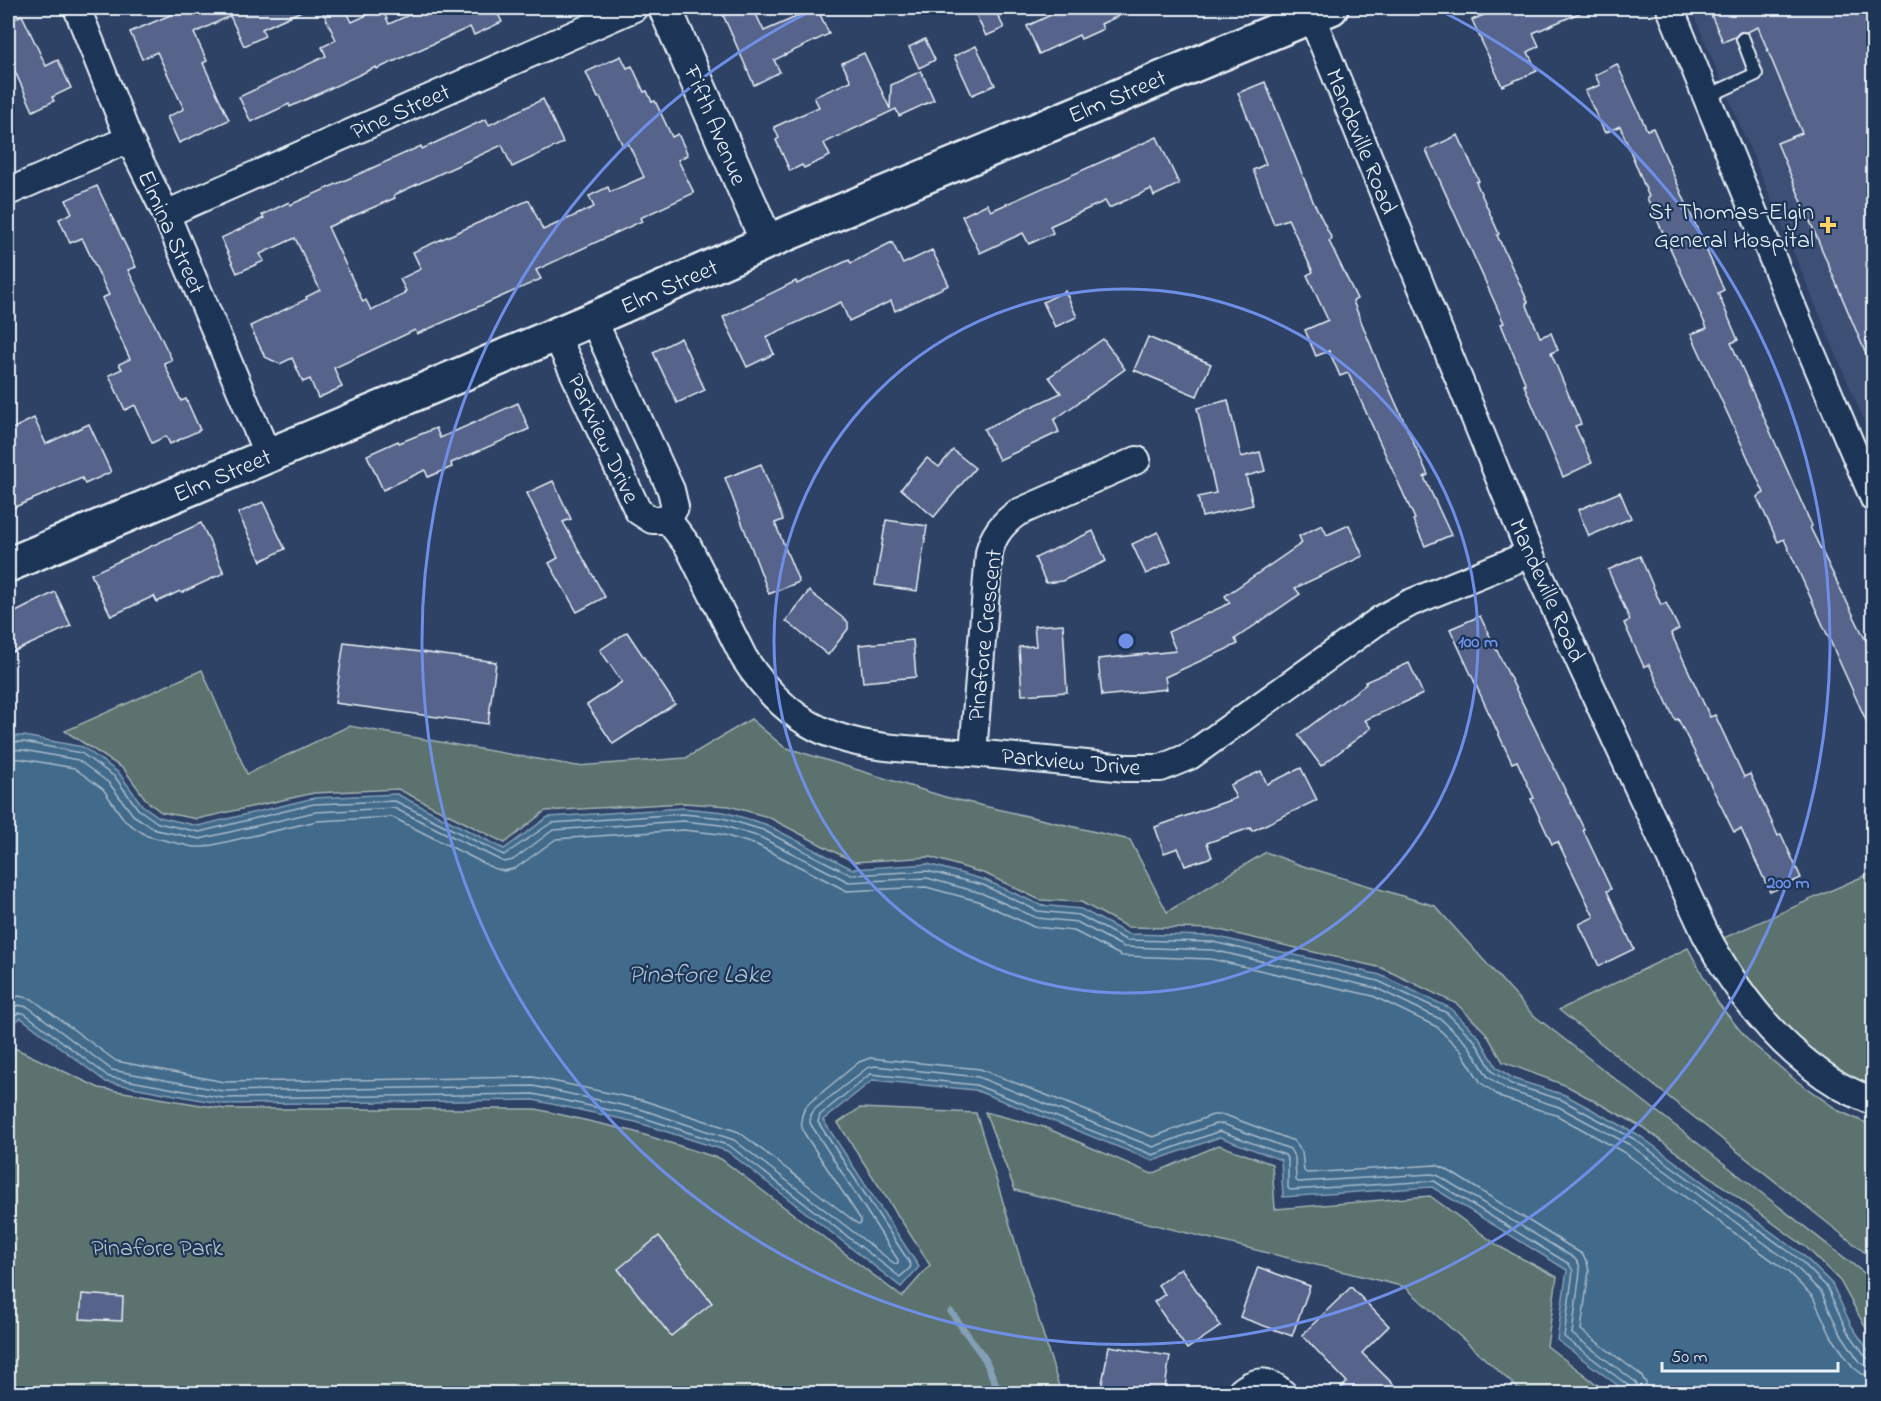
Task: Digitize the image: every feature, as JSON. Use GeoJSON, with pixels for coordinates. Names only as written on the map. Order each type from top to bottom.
{"type":"FeatureCollection","features":[{"type":"Feature","properties":{"kind":"main road","name":"Elm Street"},"geometry":{"type":"LineString","coordinates":[[8,565],[556,335],[767,242],[1321,11]]}},
{"type":"Feature","properties":{"kind":"street","name":"Elmina Street"},"geometry":{"type":"LineString","coordinates":[[77,8],[129,139],[166,214],[268,456]]}},
{"type":"Feature","properties":{"kind":"street","name":"Pine Street"},"geometry":{"type":"LineString","coordinates":[[166,214],[634,8]]}},
{"type":"Feature","properties":{"kind":"street","name":"Fifth Avenue"},"geometry":{"type":"LineString","coordinates":[[665,8],[767,242]]}},
{"type":"Feature","properties":{"kind":"street"},"geometry":{"type":"LineString","coordinates":[[1670,8],[1874,499]]}},
{"type":"Feature","properties":{"kind":"street","name":"Mandeville Road"},"geometry":{"type":"LineString","coordinates":[[1321,11],[1530,554],[1705,933],[1722,966],[1771,1031],[1841,1086],[1874,1102]]}},
{"type":"Feature","properties":{"kind":"street"},"geometry":{"type":"LineString","coordinates":[[8,192],[129,139]]}},
{"type":"Feature","properties":{"kind":"street","name":"Parkview Drive"},"geometry":{"type":"LineString","coordinates":[[593,319],[671,490],[675,507],[668,520]]}},
{"type":"Feature","properties":{"kind":"street","name":"Parkview Drive"},"geometry":{"type":"LineString","coordinates":[[556,335],[638,511],[652,520],[668,520]]}},
{"type":"Feature","properties":{"kind":"street","name":"Pinafore Crescent"},"geometry":{"type":"LineString","coordinates":[[973,753],[991,543],[1002,525],[1017,513],[1137,460]]}},
{"type":"Feature","properties":{"kind":"street","name":"Parkview Drive"},"geometry":{"type":"LineString","coordinates":[[668,520],[688,546],[744,658],[762,684],[785,708],[834,736],[887,746],[1150,769],[1171,764],[1199,751],[1381,619],[1410,603],[1530,554]]}},
{"type":"Feature","properties":{"kind":"street"},"geometry":{"type":"LineString","coordinates":[[1238,1394],[1246,1386],[1257,1382],[1276,1386],[1284,1394]]}},
{"type":"Feature","properties":{"kind":"lane"},"geometry":{"type":"LineString","coordinates":[[1706,96],[1756,74],[1743,39]]}},
{"type":"Feature","properties":{"kind":"shaded area","name":"St Thomas-Elgin General Hospital"},"geometry":{"type":"Polygon","coordinates":[[[1691,8],[1873,8],[1873,442],[1691,8]]]}},
{"type":"Feature","properties":{"kind":"green space"},"geometry":{"type":"Polygon","coordinates":[[[202,670],[247,774],[349,726],[577,766],[686,758],[751,719],[784,747],[945,797],[1130,840],[1167,912],[1266,852],[1300,865],[1435,906],[1532,1014],[1873,1280],[1873,1341],[1840,1281],[1807,1248],[1642,1127],[1567,1086],[1503,1062],[1486,1033],[1457,1004],[1382,968],[1215,929],[1127,927],[1081,902],[1040,900],[986,874],[930,857],[854,862],[768,817],[729,806],[684,803],[545,811],[505,843],[398,789],[314,793],[197,819],[161,812],[147,801],[124,769],[65,731],[202,670]]]}},
{"type":"Feature","properties":{"kind":"green space"},"geometry":{"type":"Polygon","coordinates":[[[1873,872],[1873,1092],[1814,1057],[1778,1026],[1719,940],[1873,872]]]}},
{"type":"Feature","properties":{"kind":"green space"},"geometry":{"type":"Polygon","coordinates":[[[1688,948],[1718,1003],[1748,1040],[1794,1079],[1839,1111],[1873,1126],[1873,1259],[1559,1010],[1688,948]]]}},
{"type":"Feature","properties":{"kind":"green space","name":"Pinafore Park"},"geometry":{"type":"Polygon","coordinates":[[[8,1045],[99,1088],[225,1109],[536,1109],[632,1131],[721,1159],[902,1297],[930,1265],[838,1123],[860,1108],[976,1113],[1061,1393],[8,1393],[8,1045]]]}},
{"type":"Feature","properties":{"kind":"green space"},"geometry":{"type":"Polygon","coordinates":[[[985,1112],[1044,1127],[1152,1174],[1219,1145],[1272,1164],[1275,1209],[1430,1196],[1500,1247],[1557,1277],[1547,1346],[1608,1393],[1523,1393],[1405,1287],[1015,1190],[985,1112]]]}},
{"type":"Feature","properties":{"kind":"water","name":"Pinafore Lake"},"geometry":{"type":"Polygon","coordinates":[[[8,736],[24,736],[83,747],[119,773],[142,805],[159,817],[198,826],[314,798],[397,794],[504,849],[548,817],[683,808],[724,812],[765,824],[852,869],[928,864],[985,880],[1040,905],[1081,909],[1128,934],[1214,936],[1380,975],[1450,1008],[1479,1037],[1497,1068],[1514,1079],[1565,1095],[1637,1134],[1803,1255],[1832,1284],[1851,1325],[1873,1357],[1873,1393],[1628,1393],[1557,1340],[1567,1270],[1432,1187],[1283,1197],[1281,1160],[1220,1137],[1153,1161],[975,1090],[873,1080],[823,1120],[919,1267],[901,1287],[727,1151],[636,1122],[533,1100],[223,1104],[106,1082],[21,1018],[8,1027],[8,736]]]}},
{"type":"Feature","properties":{"kind":"building"},"geometry":{"type":"Polygon","coordinates":[[[187,8],[308,8],[262,29],[265,36],[244,46],[230,16],[194,33],[207,61],[203,63],[229,120],[179,143],[167,117],[184,109],[157,52],[142,59],[130,32],[187,8]]]}},
{"type":"Feature","properties":{"kind":"building"},"geometry":{"type":"Polygon","coordinates":[[[321,8],[345,8],[352,22],[382,8],[389,24],[424,8],[511,8],[498,14],[502,22],[474,35],[470,27],[251,122],[239,97],[326,56],[322,47],[336,40],[321,8]]]}},
{"type":"Feature","properties":{"kind":"building"},"geometry":{"type":"Polygon","coordinates":[[[720,8],[753,8],[764,31],[817,8],[829,34],[774,60],[780,72],[754,85],[720,8]]]}},
{"type":"Feature","properties":{"kind":"building"},"geometry":{"type":"Polygon","coordinates":[[[973,8],[994,8],[1004,28],[986,36],[973,8]]]}},
{"type":"Feature","properties":{"kind":"building"},"geometry":{"type":"Polygon","coordinates":[[[1066,8],[1136,8],[1101,24],[1103,29],[1081,39],[1079,35],[1039,54],[1027,26],[1066,8]]]}},
{"type":"Feature","properties":{"kind":"building"},"geometry":{"type":"Polygon","coordinates":[[[1500,8],[1591,8],[1533,33],[1539,46],[1528,52],[1537,71],[1502,86],[1472,20],[1500,8]]]}},
{"type":"Feature","properties":{"kind":"building","name":"St Thomas-Elgin General Hospital"},"geometry":{"type":"Polygon","coordinates":[[[1708,8],[1874,8],[1874,373],[1777,143],[1802,133],[1758,27],[1747,32],[1740,32],[1723,42],[1708,8]]]}},
{"type":"Feature","properties":{"kind":"building"},"geometry":{"type":"Polygon","coordinates":[[[22,15],[46,66],[58,60],[71,88],[52,97],[54,101],[33,111],[8,56],[8,22],[22,15]]]}},
{"type":"Feature","properties":{"kind":"building"},"geometry":{"type":"Polygon","coordinates":[[[925,39],[935,60],[919,68],[909,47],[925,39]]]}},
{"type":"Feature","properties":{"kind":"building"},"geometry":{"type":"Polygon","coordinates":[[[976,46],[995,85],[972,95],[954,56],[976,46]]]}},
{"type":"Feature","properties":{"kind":"building"},"geometry":{"type":"Polygon","coordinates":[[[864,53],[890,109],[891,85],[921,71],[934,100],[899,116],[896,109],[824,143],[830,156],[804,168],[802,165],[790,171],[776,140],[779,138],[774,127],[819,107],[814,97],[851,81],[842,63],[864,53]]]}},
{"type":"Feature","properties":{"kind":"building"},"geometry":{"type":"Polygon","coordinates":[[[621,56],[627,68],[632,66],[644,92],[647,91],[652,102],[655,101],[672,137],[678,134],[688,155],[678,160],[694,193],[640,218],[642,221],[536,270],[541,279],[417,334],[415,330],[334,368],[342,387],[318,398],[310,379],[303,382],[292,358],[280,364],[265,357],[250,326],[307,299],[306,297],[320,290],[295,238],[260,254],[264,261],[237,273],[221,238],[264,218],[262,215],[289,202],[290,205],[486,119],[489,125],[543,99],[563,143],[512,167],[502,145],[394,195],[395,198],[328,227],[363,302],[366,300],[371,310],[405,294],[406,291],[400,279],[421,269],[413,252],[529,200],[543,230],[594,207],[589,196],[608,187],[610,192],[644,177],[628,143],[623,146],[586,72],[621,56]]]}},
{"type":"Feature","properties":{"kind":"building"},"geometry":{"type":"Polygon","coordinates":[[[1617,64],[1647,130],[1653,128],[1724,290],[1718,293],[1738,340],[1731,343],[1812,526],[1810,527],[1869,647],[1874,661],[1874,738],[1784,539],[1778,542],[1757,497],[1764,493],[1691,334],[1707,328],[1647,198],[1649,197],[1620,126],[1605,133],[1585,91],[1600,85],[1595,75],[1617,64]]]}},
{"type":"Feature","properties":{"kind":"building"},"geometry":{"type":"Polygon","coordinates":[[[1265,82],[1313,201],[1332,239],[1329,241],[1357,299],[1353,301],[1377,361],[1428,475],[1424,477],[1451,535],[1425,546],[1413,520],[1415,519],[1348,373],[1340,376],[1329,351],[1316,356],[1305,330],[1328,320],[1307,275],[1313,272],[1288,219],[1274,224],[1253,170],[1266,164],[1238,93],[1265,82]]]}},
{"type":"Feature","properties":{"kind":"building"},"geometry":{"type":"Polygon","coordinates":[[[1458,135],[1479,181],[1476,182],[1499,234],[1497,235],[1528,302],[1526,303],[1540,337],[1551,333],[1558,350],[1551,353],[1581,424],[1575,426],[1592,463],[1563,477],[1524,385],[1526,385],[1501,324],[1504,323],[1426,150],[1458,135]]]}},
{"type":"Feature","properties":{"kind":"building"},"geometry":{"type":"Polygon","coordinates":[[[1157,137],[1179,184],[1154,196],[1151,189],[1109,208],[1105,201],[1050,226],[1053,233],[1029,244],[1023,233],[980,253],[962,216],[987,204],[991,211],[1157,137]]]}},
{"type":"Feature","properties":{"kind":"building"},"geometry":{"type":"Polygon","coordinates":[[[97,186],[136,267],[128,270],[172,360],[164,363],[181,401],[186,399],[200,430],[170,444],[166,436],[152,443],[135,405],[125,410],[109,375],[122,369],[119,364],[130,359],[102,298],[109,295],[82,238],[70,243],[59,219],[72,213],[66,200],[97,186]]]}},
{"type":"Feature","properties":{"kind":"building"},"geometry":{"type":"Polygon","coordinates":[[[892,242],[903,264],[932,250],[949,285],[895,311],[891,301],[849,321],[841,302],[766,337],[774,354],[747,367],[723,317],[796,281],[797,284],[849,260],[851,263],[892,242]]]}},
{"type":"Feature","properties":{"kind":"building"},"geometry":{"type":"Polygon","coordinates":[[[1065,291],[1077,317],[1055,327],[1043,302],[1065,291]]]}},
{"type":"Feature","properties":{"kind":"building"},"geometry":{"type":"Polygon","coordinates":[[[1148,337],[1211,364],[1197,396],[1134,370],[1148,337]]]}},
{"type":"Feature","properties":{"kind":"building"},"geometry":{"type":"Polygon","coordinates":[[[681,338],[705,390],[677,403],[653,352],[681,338]]]}},
{"type":"Feature","properties":{"kind":"building"},"geometry":{"type":"Polygon","coordinates":[[[1103,339],[1125,369],[1054,420],[1059,432],[999,460],[984,429],[1061,393],[1049,377],[1103,339]]]}},
{"type":"Feature","properties":{"kind":"building"},"geometry":{"type":"Polygon","coordinates":[[[1228,400],[1241,457],[1260,452],[1265,471],[1246,476],[1253,505],[1202,517],[1198,497],[1216,493],[1197,408],[1228,400]]]}},
{"type":"Feature","properties":{"kind":"building"},"geometry":{"type":"Polygon","coordinates":[[[518,403],[529,429],[451,463],[452,467],[428,477],[425,470],[383,490],[367,455],[436,428],[440,438],[518,403]]]}},
{"type":"Feature","properties":{"kind":"building"},"geometry":{"type":"Polygon","coordinates":[[[34,418],[46,444],[89,424],[111,472],[85,484],[82,478],[8,510],[8,431],[34,418]]]}},
{"type":"Feature","properties":{"kind":"building"},"geometry":{"type":"Polygon","coordinates":[[[953,450],[975,468],[934,517],[901,489],[927,458],[939,467],[953,450]]]}},
{"type":"Feature","properties":{"kind":"building"},"geometry":{"type":"Polygon","coordinates":[[[761,464],[783,520],[775,523],[799,582],[769,594],[725,478],[761,464]]]}},
{"type":"Feature","properties":{"kind":"building"},"geometry":{"type":"Polygon","coordinates":[[[553,481],[571,519],[563,522],[605,597],[577,612],[549,563],[558,558],[527,493],[553,481]]]}},
{"type":"Feature","properties":{"kind":"building"},"geometry":{"type":"Polygon","coordinates":[[[1620,492],[1631,518],[1589,536],[1578,510],[1620,492]]]}},
{"type":"Feature","properties":{"kind":"building"},"geometry":{"type":"Polygon","coordinates":[[[263,502],[285,549],[261,561],[238,513],[263,502]]]}},
{"type":"Feature","properties":{"kind":"building"},"geometry":{"type":"Polygon","coordinates":[[[886,520],[927,526],[917,591],[875,585],[886,520]]]}},
{"type":"Feature","properties":{"kind":"building"},"geometry":{"type":"Polygon","coordinates":[[[201,523],[224,573],[157,602],[154,596],[111,616],[91,574],[201,523]]]}},
{"type":"Feature","properties":{"kind":"building"},"geometry":{"type":"Polygon","coordinates":[[[1322,525],[1327,535],[1349,525],[1363,556],[1295,588],[1300,594],[1235,639],[1238,644],[1165,677],[1167,689],[1102,696],[1098,659],[1176,651],[1168,632],[1230,603],[1225,596],[1302,543],[1299,536],[1322,525]]]}},
{"type":"Feature","properties":{"kind":"building"},"geometry":{"type":"Polygon","coordinates":[[[1093,531],[1106,561],[1062,581],[1046,583],[1035,558],[1093,531]]]}},
{"type":"Feature","properties":{"kind":"building"},"geometry":{"type":"Polygon","coordinates":[[[1158,532],[1171,562],[1146,574],[1132,544],[1158,532]]]}},
{"type":"Feature","properties":{"kind":"building"},"geometry":{"type":"Polygon","coordinates":[[[1640,556],[1661,605],[1666,603],[1679,629],[1671,633],[1710,717],[1715,715],[1744,777],[1750,774],[1778,836],[1781,834],[1801,878],[1770,892],[1741,829],[1734,832],[1678,719],[1675,720],[1649,664],[1644,667],[1624,623],[1630,620],[1608,570],[1640,556]]]}},
{"type":"Feature","properties":{"kind":"building"},"geometry":{"type":"Polygon","coordinates":[[[809,591],[848,622],[848,629],[828,655],[786,621],[809,591]]]}},
{"type":"Feature","properties":{"kind":"building"},"geometry":{"type":"Polygon","coordinates":[[[55,592],[71,626],[8,654],[8,616],[55,592]]]}},
{"type":"Feature","properties":{"kind":"building"},"geometry":{"type":"Polygon","coordinates":[[[1480,616],[1584,829],[1611,889],[1607,891],[1634,949],[1599,966],[1579,924],[1594,917],[1558,842],[1552,844],[1531,799],[1534,798],[1517,761],[1512,763],[1450,629],[1480,616]]]}},
{"type":"Feature","properties":{"kind":"building"},"geometry":{"type":"Polygon","coordinates":[[[1063,624],[1067,692],[1022,695],[1019,647],[1036,646],[1034,626],[1063,624]]]}},
{"type":"Feature","properties":{"kind":"building"},"geometry":{"type":"Polygon","coordinates":[[[627,632],[675,704],[613,744],[587,705],[622,682],[600,650],[627,632]]]}},
{"type":"Feature","properties":{"kind":"building"},"geometry":{"type":"Polygon","coordinates":[[[913,640],[916,677],[863,682],[859,645],[913,640]]]}},
{"type":"Feature","properties":{"kind":"building"},"geometry":{"type":"Polygon","coordinates":[[[344,642],[496,662],[488,724],[335,703],[344,642]]]}},
{"type":"Feature","properties":{"kind":"building"},"geometry":{"type":"Polygon","coordinates":[[[1409,663],[1423,694],[1365,720],[1371,728],[1321,766],[1298,735],[1366,684],[1365,682],[1409,663]]]}},
{"type":"Feature","properties":{"kind":"building"},"geometry":{"type":"Polygon","coordinates":[[[1301,768],[1317,800],[1252,831],[1250,828],[1207,843],[1212,857],[1185,866],[1178,848],[1164,853],[1155,827],[1236,798],[1230,785],[1261,771],[1267,784],[1301,768]]]}},
{"type":"Feature","properties":{"kind":"building"},"geometry":{"type":"Polygon","coordinates":[[[659,1236],[712,1303],[671,1336],[618,1269],[659,1236]]]}},
{"type":"Feature","properties":{"kind":"building"},"geometry":{"type":"Polygon","coordinates":[[[1258,1267],[1310,1286],[1292,1336],[1240,1317],[1258,1267]]]}},
{"type":"Feature","properties":{"kind":"building"},"geometry":{"type":"Polygon","coordinates":[[[1181,1268],[1221,1326],[1187,1349],[1154,1302],[1165,1294],[1158,1285],[1181,1268]]]}},
{"type":"Feature","properties":{"kind":"building"},"geometry":{"type":"Polygon","coordinates":[[[1351,1287],[1389,1326],[1362,1353],[1403,1394],[1336,1394],[1347,1382],[1302,1335],[1351,1287]]]}},
{"type":"Feature","properties":{"kind":"building"},"geometry":{"type":"Polygon","coordinates":[[[82,1294],[123,1297],[122,1321],[80,1319],[82,1294]]]}},
{"type":"Feature","properties":{"kind":"building"},"geometry":{"type":"Polygon","coordinates":[[[1109,1346],[1170,1356],[1164,1394],[1100,1394],[1109,1346]]]}},
{"type":"Feature","properties":{"kind":"waterway"},"geometry":{"type":"LineString","coordinates":[[951,1312],[985,1359],[1000,1394]]}},
{"type":"Feature","properties":{"kind":"place","name":"St Thomas-Elgin General Hospital"},"geometry":{"type":"Point","coordinates":[1828,225]}}]}
